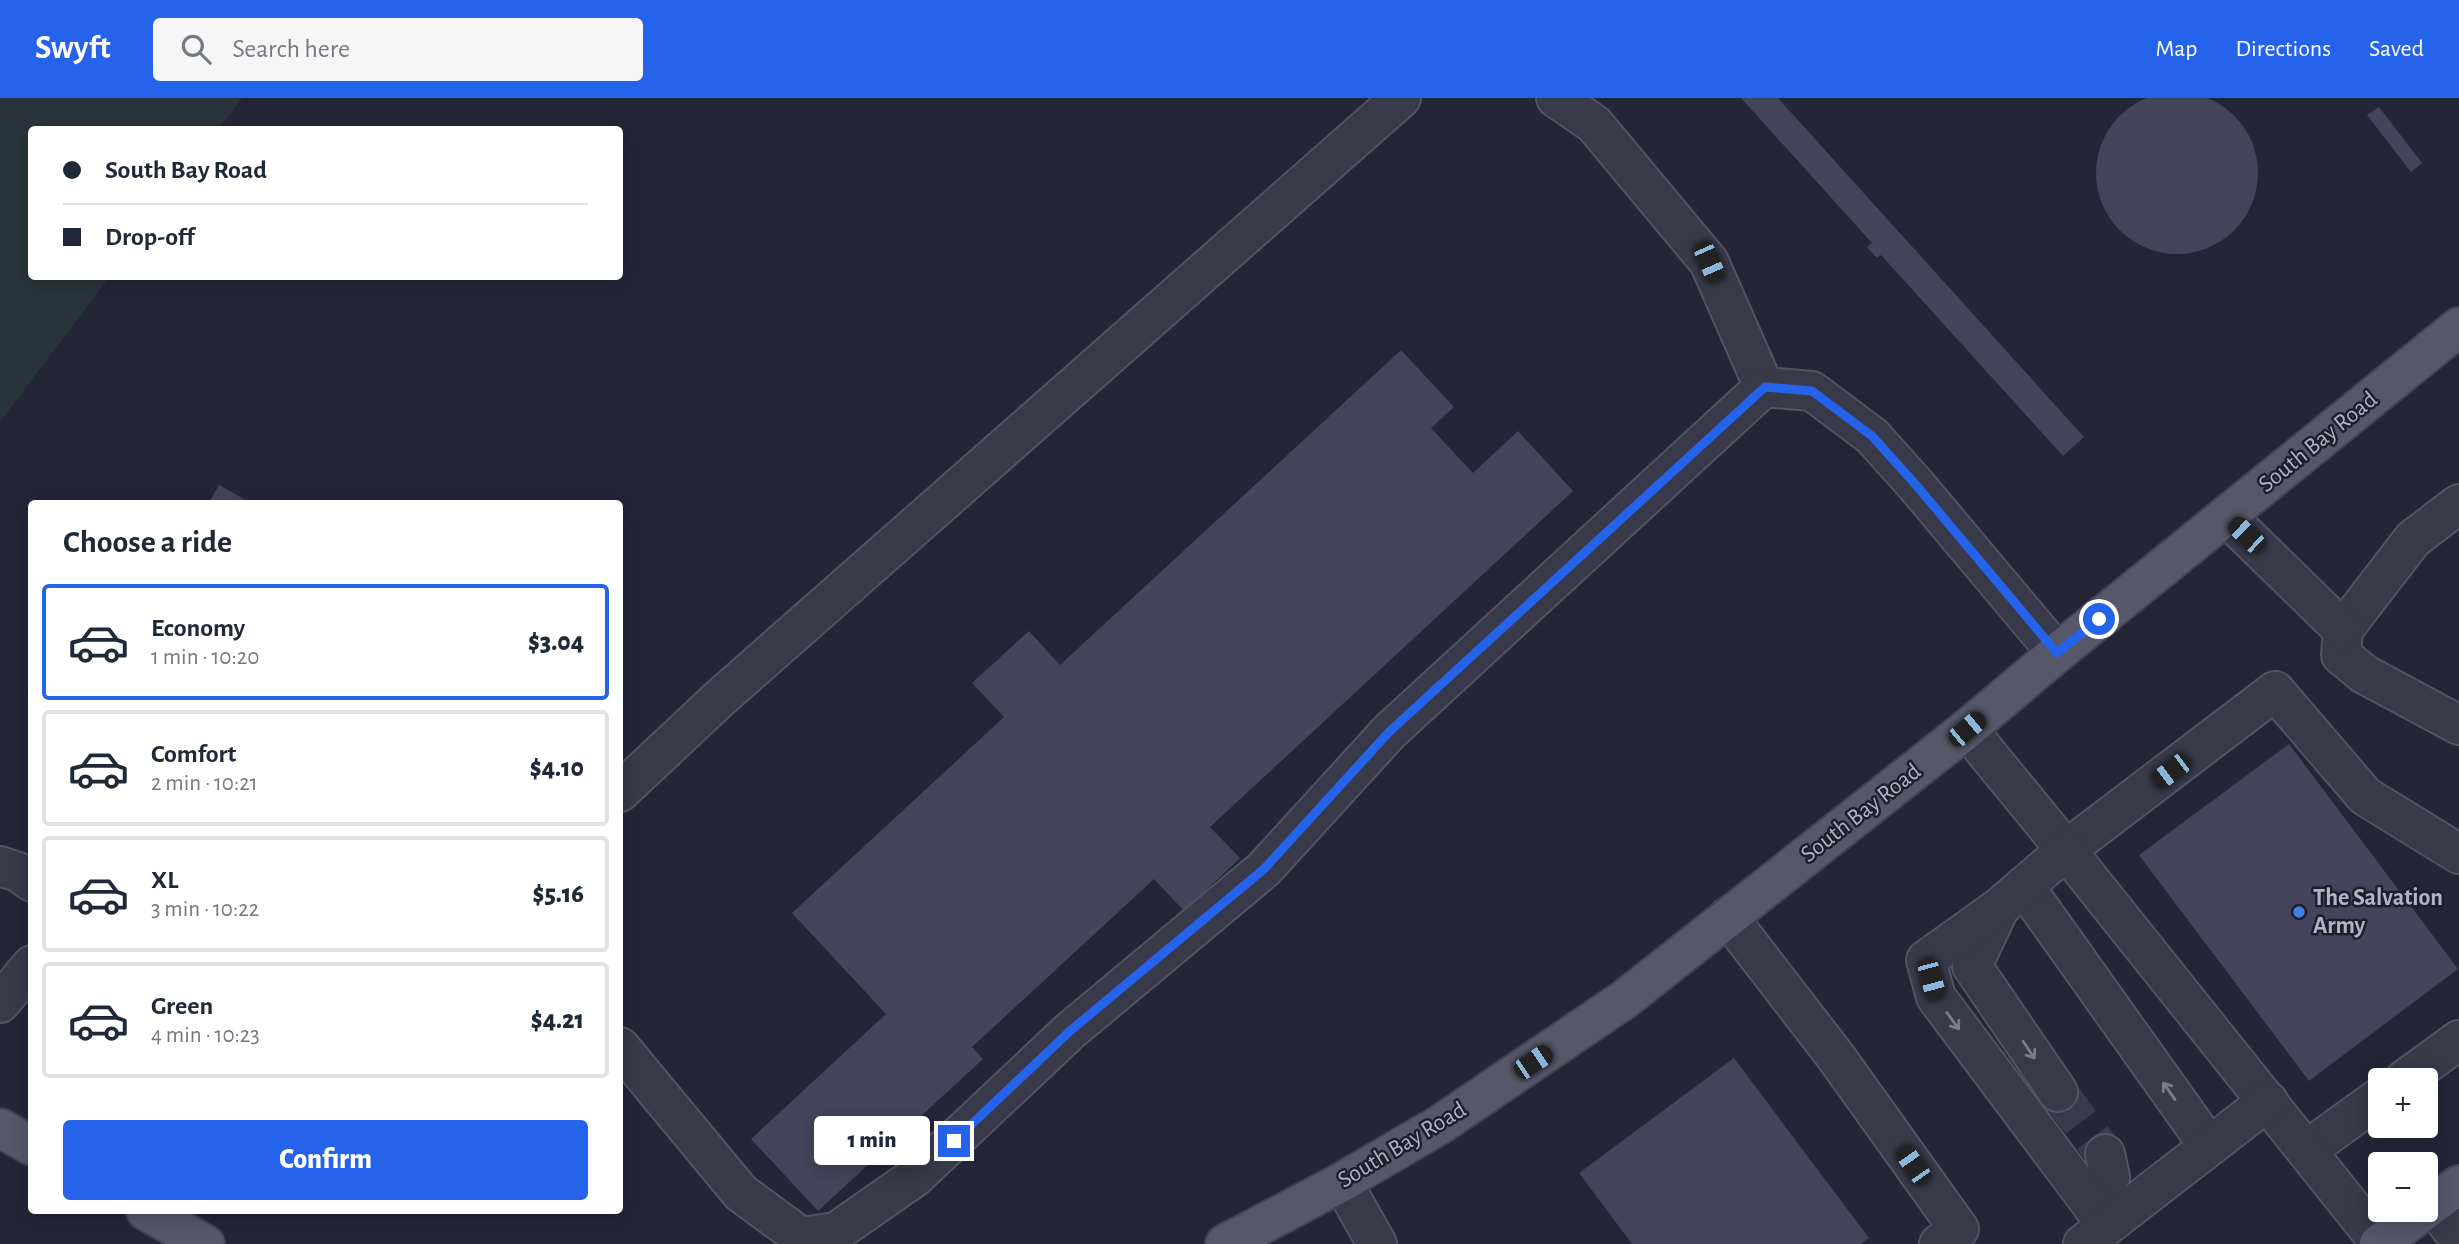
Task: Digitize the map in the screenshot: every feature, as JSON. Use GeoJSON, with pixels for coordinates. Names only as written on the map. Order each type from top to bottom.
{"type":"FeatureCollection","features":[{"type":"Feature","properties":{"kind":"main road","name":"South Bay Road"},"geometry":{"type":"LineString","coordinates":[[1238,1241],[1441,1124],[1602,1015],[1967,729],[2227,516],[2456,336]]}},
{"type":"Feature","properties":{"kind":"main road"},"geometry":{"type":"LineString","coordinates":[[0,1128],[28,1144]]}},
{"type":"Feature","properties":{"kind":"main road"},"geometry":{"type":"LineString","coordinates":[[2379,1244],[2446,1195]]}},
{"type":"Feature","properties":{"kind":"main road"},"geometry":{"type":"LineString","coordinates":[[151,1214],[205,1244]]}},
{"type":"Feature","properties":{"kind":"street"},"geometry":{"type":"LineString","coordinates":[[623,789],[719,699],[1401,98]]}},
{"type":"Feature","properties":{"kind":"street"},"geometry":{"type":"LineString","coordinates":[[1556,98],[1594,124],[1709,262],[1765,387]]}},
{"type":"Feature","properties":{"kind":"street"},"geometry":{"type":"LineString","coordinates":[[623,1051],[741,1193],[802,1237],[836,1232],[915,1177],[1070,1031],[1264,869],[1389,732],[1765,387],[1812,391],[1872,436],[2057,653]]}},
{"type":"Feature","properties":{"kind":"street"},"geometry":{"type":"LineString","coordinates":[[2459,504],[2413,539],[2343,630],[2341,655],[2364,674],[2459,726]]}},
{"type":"Feature","properties":{"kind":"street"},"geometry":{"type":"LineString","coordinates":[[2227,516],[2343,630]]}},
{"type":"Feature","properties":{"kind":"street"},"geometry":{"type":"LineString","coordinates":[[2094,1226],[1936,998],[1926,960],[2275,691],[2365,796],[2459,854]]}},
{"type":"Feature","properties":{"kind":"street"},"geometry":{"type":"LineString","coordinates":[[1967,729],[2268,1101],[2379,1244]]}},
{"type":"Feature","properties":{"kind":"street"},"geometry":{"type":"LineString","coordinates":[[0,866],[18,872],[28,879]]}},
{"type":"Feature","properties":{"kind":"street"},"geometry":{"type":"LineString","coordinates":[[2012,896],[1972,966],[2058,1092]]}},
{"type":"Feature","properties":{"kind":"street"},"geometry":{"type":"LineString","coordinates":[[2012,896],[2208,1146]]}},
{"type":"Feature","properties":{"kind":"street"},"geometry":{"type":"LineString","coordinates":[[1728,917],[1836,1057],[1959,1229],[1939,1244]]}},
{"type":"Feature","properties":{"kind":"street"},"geometry":{"type":"LineString","coordinates":[[0,1003],[28,970]]}},
{"type":"Feature","properties":{"kind":"street"},"geometry":{"type":"LineString","coordinates":[[2420,1068],[2459,1040]]}},
{"type":"Feature","properties":{"kind":"street"},"geometry":{"type":"LineString","coordinates":[[2094,1226],[2268,1101]]}},
{"type":"Feature","properties":{"kind":"street"},"geometry":{"type":"LineString","coordinates":[[2307,1150],[2368,1106]]}},
{"type":"Feature","properties":{"kind":"street"},"geometry":{"type":"LineString","coordinates":[[2094,1226],[2110,1177],[2105,1154]]}},
{"type":"Feature","properties":{"kind":"street"},"geometry":{"type":"LineString","coordinates":[[1342,1182],[1377,1244]]}},
{"type":"Feature","properties":{"kind":"street"},"geometry":{"type":"LineString","coordinates":[[2446,1195],[2459,1239]]}},
{"type":"Feature","properties":{"kind":"shaded area"},"geometry":{"type":"Polygon","coordinates":[[[0,98],[242,98],[221,126],[28,126],[28,280],[107,280],[0,422],[0,98]]]}},
{"type":"Feature","properties":{"kind":"building"},"geometry":{"type":"Polygon","coordinates":[[[2177,92],[2208,98],[2222,105],[2234,116],[2245,128],[2252,142],[2258,173],[2252,204],[2245,218],[2234,230],[2222,241],[2208,248],[2177,254],[2146,248],[2132,241],[2120,230],[2109,218],[2102,204],[2096,173],[2102,142],[2109,128],[2120,116],[2132,105],[2146,98],[2177,92]]]}},
{"type":"Feature","properties":{"kind":"building"},"geometry":{"type":"Polygon","coordinates":[[[1741,98],[1778,98],[2084,437],[2063,456],[1881,255],[1877,258],[1867,247],[1872,243],[1741,98]]]}},
{"type":"Feature","properties":{"kind":"building"},"geometry":{"type":"Polygon","coordinates":[[[2379,107],[2422,163],[2411,172],[2367,115],[2379,107]]]}},
{"type":"Feature","properties":{"kind":"building"},"geometry":{"type":"Polygon","coordinates":[[[1401,350],[1454,407],[1431,428],[1473,473],[1518,431],[1573,491],[1210,827],[1240,858],[1184,911],[1154,879],[972,1047],[983,1059],[818,1211],[751,1139],[886,1014],[792,913],[1004,717],[972,683],[1029,631],[1060,665],[1401,350]]]}},
{"type":"Feature","properties":{"kind":"building"},"geometry":{"type":"Polygon","coordinates":[[[219,485],[246,500],[210,500],[219,485]]]}},
{"type":"Feature","properties":{"kind":"building","name":"The Salvation Army"},"geometry":{"type":"Polygon","coordinates":[[[2289,744],[2458,969],[2309,1081],[2139,855],[2289,744]]]}},
{"type":"Feature","properties":{"kind":"building"},"geometry":{"type":"Polygon","coordinates":[[[1734,1058],[1869,1238],[1861,1244],[1632,1244],[1579,1173],[1734,1058]]]}},
{"type":"Feature","properties":{"kind":"tunnel"},"geometry":{"type":"LineString","coordinates":[[2058,1092],[2105,1154]]}},
{"type":"Feature","properties":{"kind":"place","name":"The Salvation Army"},"geometry":{"type":"Point","coordinates":[2299,912]}},
{"type":"Feature","properties":{"kind":"route"},"geometry":{"type":"LineString","coordinates":[[954,1141],[1070,1031],[1264,869],[1389,732],[1765,387],[1812,391],[1872,436],[2057,653],[2099,619]]}}]}
